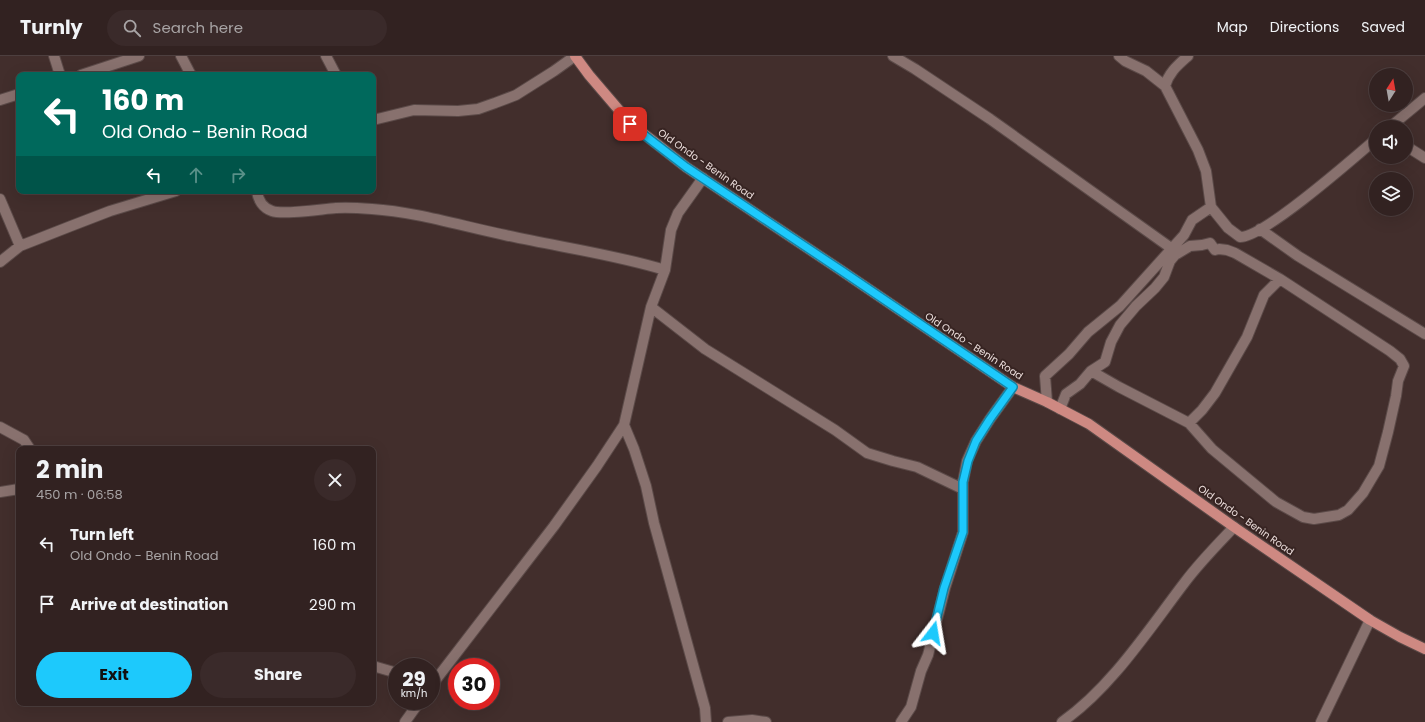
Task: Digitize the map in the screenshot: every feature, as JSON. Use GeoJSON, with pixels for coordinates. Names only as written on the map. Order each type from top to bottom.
{"type":"FeatureCollection","features":[{"type":"Feature","properties":{"kind":"main road","name":"Old Ondo - Benin Road"},"geometry":{"type":"LineString","coordinates":[[575,56],[630,124],[686,167],[1013,387],[1047,402],[1088,424],[1234,527],[1370,620],[1425,649]]}},
{"type":"Feature","properties":{"kind":"street"},"geometry":{"type":"LineString","coordinates":[[54,56],[59,72]]}},
{"type":"Feature","properties":{"kind":"street"},"geometry":{"type":"LineString","coordinates":[[90,72],[139,56]]}},
{"type":"Feature","properties":{"kind":"street"},"geometry":{"type":"LineString","coordinates":[[181,56],[189,72]]}},
{"type":"Feature","properties":{"kind":"street"},"geometry":{"type":"LineString","coordinates":[[326,56],[334,72]]}},
{"type":"Feature","properties":{"kind":"street"},"geometry":{"type":"LineString","coordinates":[[376,119],[414,110],[458,110],[478,108],[495,103],[516,95],[554,72],[575,56]]}},
{"type":"Feature","properties":{"kind":"street"},"geometry":{"type":"LineString","coordinates":[[893,56],[915,69],[990,120],[1171,248]]}},
{"type":"Feature","properties":{"kind":"street"},"geometry":{"type":"LineString","coordinates":[[1119,56],[1125,61],[1146,71],[1165,86],[1198,150],[1206,171],[1211,206],[1228,228],[1240,236],[1250,235],[1296,205],[1369,145]]}},
{"type":"Feature","properties":{"kind":"street"},"geometry":{"type":"LineString","coordinates":[[1165,86],[1168,77],[1173,70],[1188,56]]}},
{"type":"Feature","properties":{"kind":"street"},"geometry":{"type":"LineString","coordinates":[[0,100],[16,95]]}},
{"type":"Feature","properties":{"kind":"street"},"geometry":{"type":"LineString","coordinates":[[1398,120],[1425,98]]}},
{"type":"Feature","properties":{"kind":"street"},"geometry":{"type":"LineString","coordinates":[[1413,150],[1425,158]]}},
{"type":"Feature","properties":{"kind":"street"},"geometry":{"type":"LineString","coordinates":[[440,673],[554,526],[624,426],[651,307],[665,270],[672,230],[678,214],[702,178]]}},
{"type":"Feature","properties":{"kind":"street"},"geometry":{"type":"LineString","coordinates":[[0,262],[20,246],[110,211],[166,194]]}},
{"type":"Feature","properties":{"kind":"street"},"geometry":{"type":"LineString","coordinates":[[257,194],[257,197],[263,206],[274,212],[336,208],[371,208],[402,212],[502,235],[639,262],[665,270]]}},
{"type":"Feature","properties":{"kind":"street"},"geometry":{"type":"LineString","coordinates":[[0,199],[20,246]]}},
{"type":"Feature","properties":{"kind":"street"},"geometry":{"type":"LineString","coordinates":[[1047,402],[1045,376],[1069,354],[1088,332],[1120,306],[1184,234],[1192,220],[1211,206]]}},
{"type":"Feature","properties":{"kind":"street"},"geometry":{"type":"LineString","coordinates":[[1260,229],[1298,256],[1425,334]]}},
{"type":"Feature","properties":{"kind":"street"},"geometry":{"type":"LineString","coordinates":[[1060,409],[1066,394],[1080,384],[1091,371],[1105,362],[1111,342],[1120,324],[1164,277],[1170,261],[1175,254],[1190,246],[1210,243],[1215,250],[1227,250],[1235,253],[1280,279],[1400,359],[1404,366],[1398,381],[1388,432],[1378,466],[1363,493],[1348,510],[1339,515],[1314,519],[1303,517],[1276,502],[1212,449],[1189,423],[1091,371]]}},
{"type":"Feature","properties":{"kind":"street"},"geometry":{"type":"LineString","coordinates":[[1189,423],[1202,410],[1215,393],[1247,337],[1264,294],[1280,279]]}},
{"type":"Feature","properties":{"kind":"street"},"geometry":{"type":"LineString","coordinates":[[651,307],[705,349],[834,430],[867,453],[917,467],[963,489]]}},
{"type":"Feature","properties":{"kind":"street"},"geometry":{"type":"LineString","coordinates":[[901,722],[911,707],[921,671],[928,655],[944,588],[963,532],[963,482],[968,461],[976,441],[1013,387]]}},
{"type":"Feature","properties":{"kind":"street"},"geometry":{"type":"LineString","coordinates":[[624,426],[634,449],[646,486],[654,523],[705,708],[706,722]]}},
{"type":"Feature","properties":{"kind":"street"},"geometry":{"type":"LineString","coordinates":[[0,427],[24,440],[28,446]]}},
{"type":"Feature","properties":{"kind":"street"},"geometry":{"type":"LineString","coordinates":[[0,492],[16,490]]}},
{"type":"Feature","properties":{"kind":"street"},"geometry":{"type":"LineString","coordinates":[[1062,722],[1091,698],[1121,665],[1193,572],[1234,527]]}},
{"type":"Feature","properties":{"kind":"street"},"geometry":{"type":"LineString","coordinates":[[1321,722],[1370,620]]}},
{"type":"Feature","properties":{"kind":"street"},"geometry":{"type":"LineString","coordinates":[[376,667],[388,670]]}},
{"type":"Feature","properties":{"kind":"street"},"geometry":{"type":"LineString","coordinates":[[405,722],[414,710]]}},
{"type":"Feature","properties":{"kind":"street"},"geometry":{"type":"LineString","coordinates":[[728,722],[752,720],[766,722]]}},
{"type":"Feature","properties":{"kind":"route"},"geometry":{"type":"LineString","coordinates":[[630,124],[686,167],[1013,387],[976,441],[968,461],[963,482],[963,532],[944,588],[933,633]]}}]}
